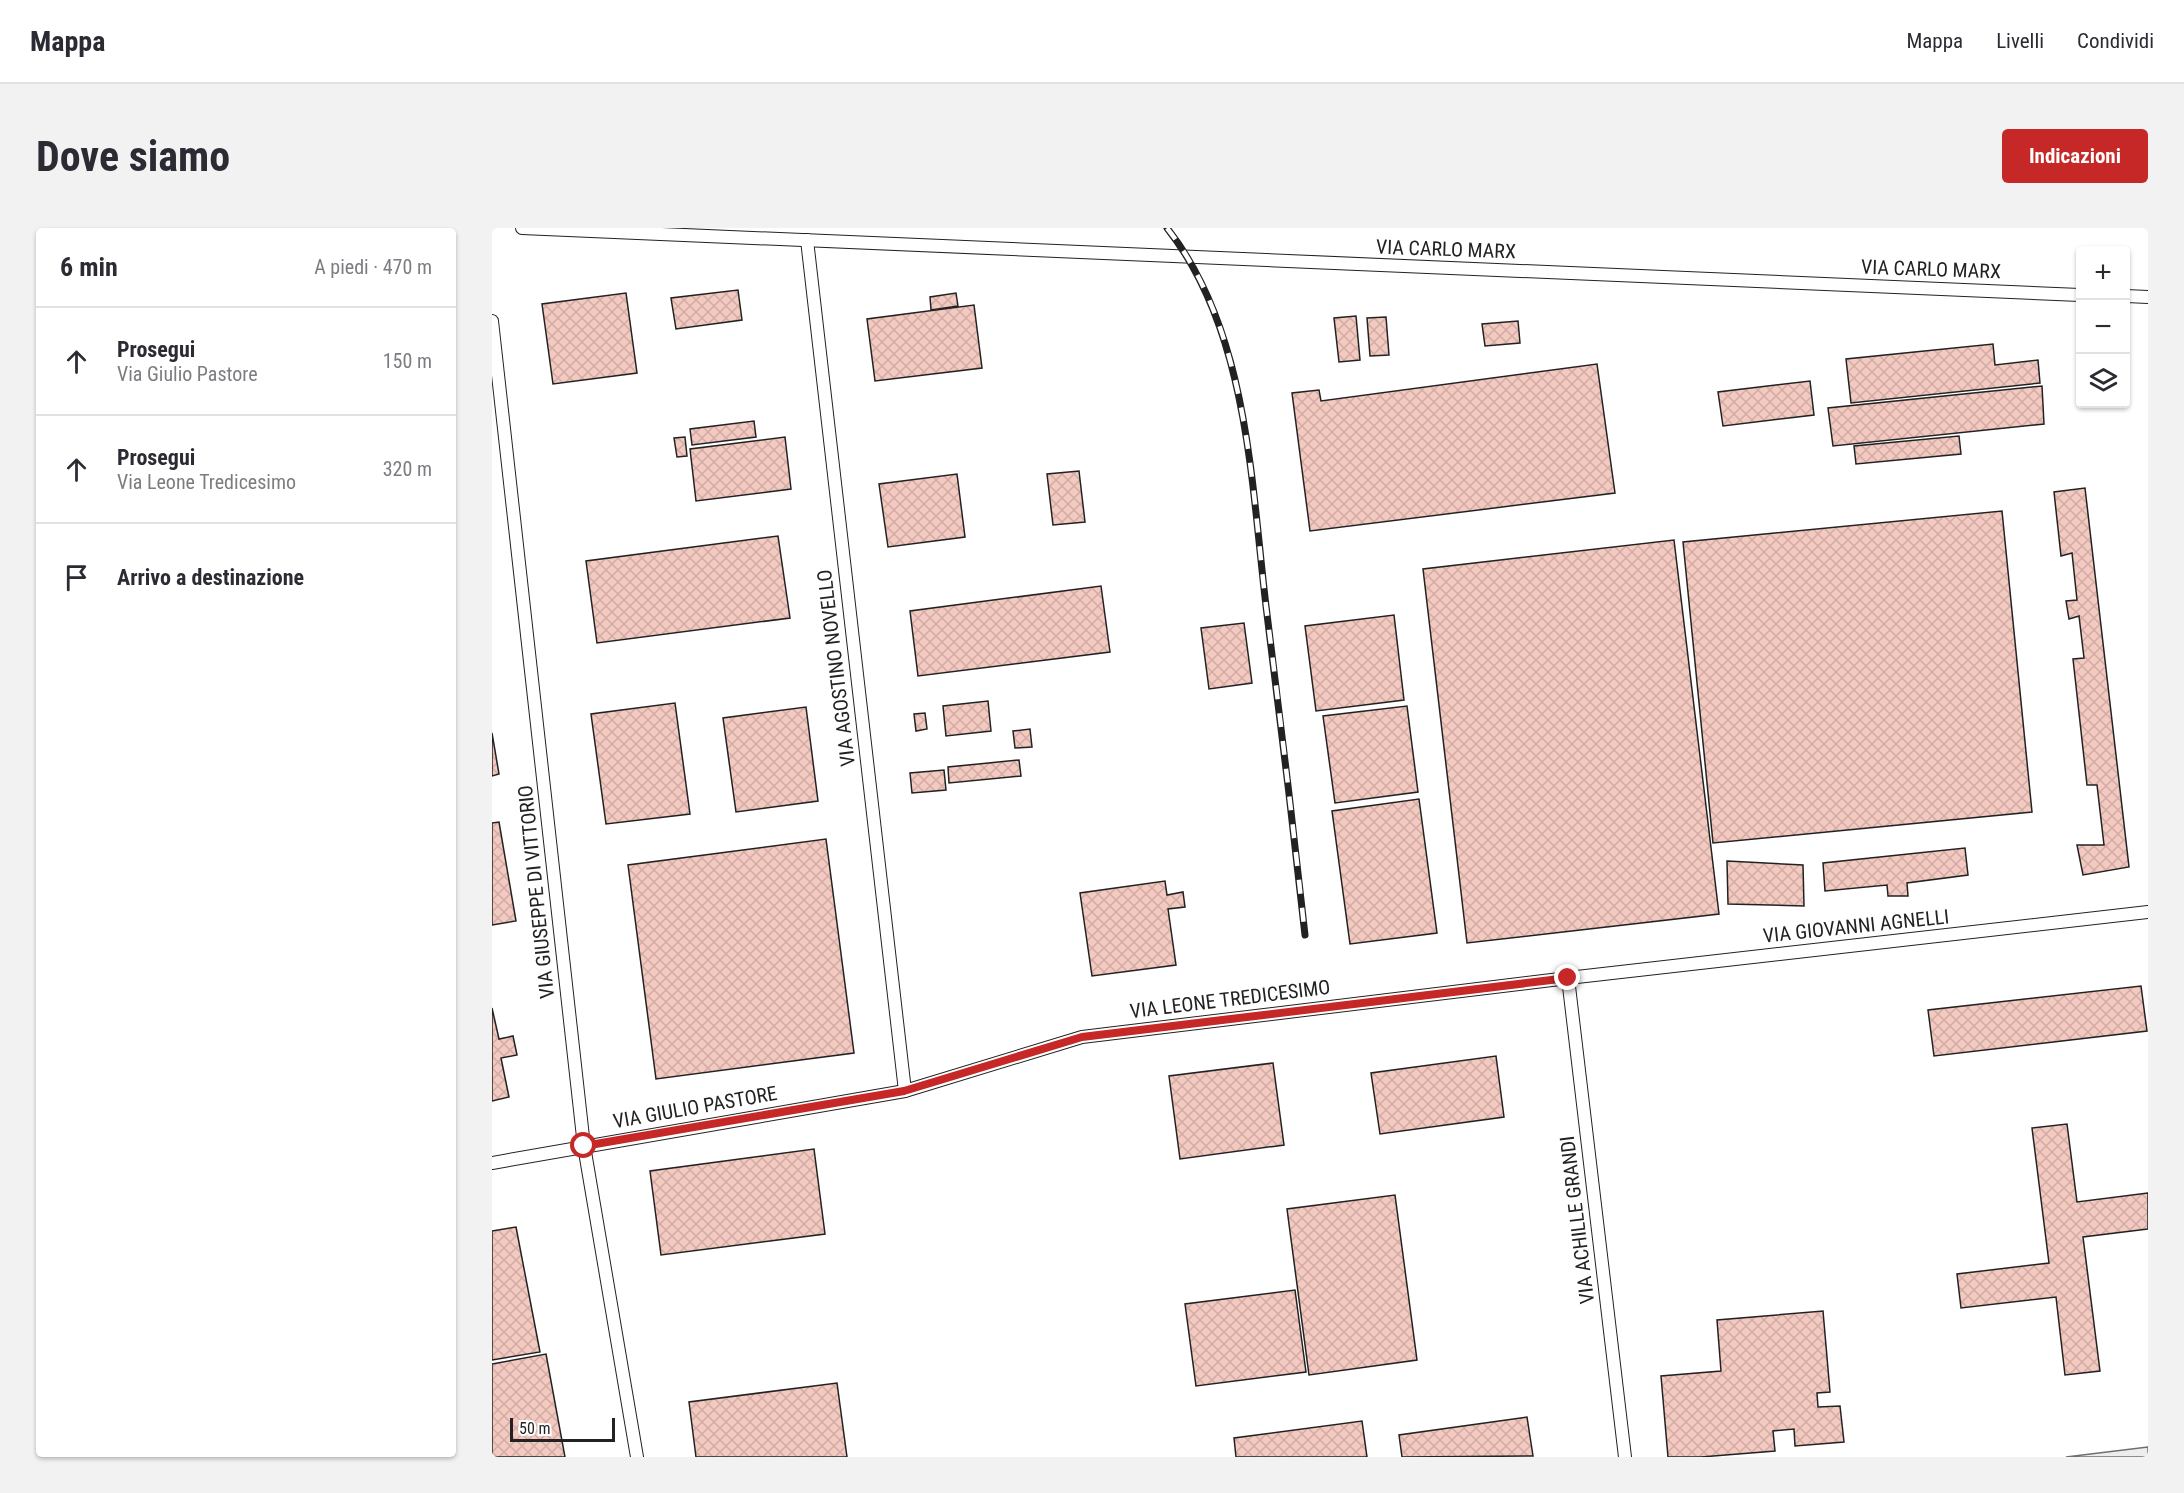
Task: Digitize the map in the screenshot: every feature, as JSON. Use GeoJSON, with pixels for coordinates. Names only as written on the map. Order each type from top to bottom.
{"type":"FeatureCollection","features":[{"type":"Feature","properties":{"kind":"street","name":"VIA CARLO MARX"},"geometry":{"type":"LineString","coordinates":[[522,228],[2076,295]]}},
{"type":"Feature","properties":{"kind":"street","name":"VIA AGOSTINO NOVELLO"},"geometry":{"type":"LineString","coordinates":[[807,240],[904,1091]]}},
{"type":"Feature","properties":{"kind":"street"},"geometry":{"type":"LineString","coordinates":[[2130,296],[2148,297]]}},
{"type":"Feature","properties":{"kind":"street","name":"VIA GIUSEPPE DI VITTORIO"},"geometry":{"type":"LineString","coordinates":[[492,321],[584,1146],[637,1457]]}},
{"type":"Feature","properties":{"kind":"street","name":"VIA GIOVANNI AGNELLI"},"geometry":{"type":"LineString","coordinates":[[1568,978],[2148,912]]}},
{"type":"Feature","properties":{"kind":"street","name":"VIA LEONE TREDICESIMO"},"geometry":{"type":"LineString","coordinates":[[904,1091],[1082,1037],[1568,978]]}},
{"type":"Feature","properties":{"kind":"street","name":"VIA ACHILLE GRANDI"},"geometry":{"type":"LineString","coordinates":[[1568,978],[1625,1457]]}},
{"type":"Feature","properties":{"kind":"street","name":"VIA GIULIO PASTORE"},"geometry":{"type":"LineString","coordinates":[[492,1163],[904,1091]]}},
{"type":"Feature","properties":{"kind":"shaded area"},"geometry":{"type":"Polygon","coordinates":[[[2148,1447],[2148,1457],[2066,1457],[2148,1447]]]}},
{"type":"Feature","properties":{"kind":"building"},"geometry":{"type":"Polygon","coordinates":[[[738,290],[742,320],[676,329],[671,298],[738,290]]]}},
{"type":"Feature","properties":{"kind":"building"},"geometry":{"type":"Polygon","coordinates":[[[626,293],[637,373],[553,384],[542,304],[626,293]]]}},
{"type":"Feature","properties":{"kind":"building"},"geometry":{"type":"Polygon","coordinates":[[[956,293],[958,306],[931,310],[930,297],[956,293]]]}},
{"type":"Feature","properties":{"kind":"building"},"geometry":{"type":"Polygon","coordinates":[[[974,305],[982,368],[875,381],[867,319],[974,305]]]}},
{"type":"Feature","properties":{"kind":"building"},"geometry":{"type":"Polygon","coordinates":[[[1356,316],[1360,360],[1339,362],[1334,318],[1356,316]]]}},
{"type":"Feature","properties":{"kind":"building"},"geometry":{"type":"Polygon","coordinates":[[[1386,317],[1389,355],[1370,356],[1367,318],[1386,317]]]}},
{"type":"Feature","properties":{"kind":"building"},"geometry":{"type":"Polygon","coordinates":[[[1518,321],[1520,343],[1485,346],[1482,324],[1518,321]]]}},
{"type":"Feature","properties":{"kind":"building"},"geometry":{"type":"Polygon","coordinates":[[[1993,344],[1995,365],[2038,360],[2040,383],[1851,403],[1846,359],[1993,344]]]}},
{"type":"Feature","properties":{"kind":"building"},"geometry":{"type":"Polygon","coordinates":[[[1597,364],[1615,493],[1310,531],[1292,393],[1319,390],[1321,401],[1597,364]]]}},
{"type":"Feature","properties":{"kind":"building"},"geometry":{"type":"Polygon","coordinates":[[[1810,381],[1814,415],[1723,426],[1718,392],[1810,381]]]}},
{"type":"Feature","properties":{"kind":"building"},"geometry":{"type":"Polygon","coordinates":[[[2042,386],[2044,424],[1833,446],[1828,408],[2042,386]]]}},
{"type":"Feature","properties":{"kind":"building"},"geometry":{"type":"Polygon","coordinates":[[[754,421],[756,437],[692,445],[690,429],[754,421]]]}},
{"type":"Feature","properties":{"kind":"building"},"geometry":{"type":"Polygon","coordinates":[[[1959,436],[1961,454],[1856,464],[1854,446],[1959,436]]]}},
{"type":"Feature","properties":{"kind":"building"},"geometry":{"type":"Polygon","coordinates":[[[685,437],[687,456],[677,457],[674,438],[685,437]]]}},
{"type":"Feature","properties":{"kind":"building"},"geometry":{"type":"Polygon","coordinates":[[[785,437],[791,489],[696,501],[690,449],[785,437]]]}},
{"type":"Feature","properties":{"kind":"building"},"geometry":{"type":"Polygon","coordinates":[[[1079,471],[1085,522],[1053,525],[1047,474],[1079,471]]]}},
{"type":"Feature","properties":{"kind":"building"},"geometry":{"type":"Polygon","coordinates":[[[957,474],[965,537],[888,547],[879,484],[957,474]]]}},
{"type":"Feature","properties":{"kind":"building"},"geometry":{"type":"Polygon","coordinates":[[[2085,488],[2129,867],[2083,875],[2077,845],[2104,845],[2097,785],[2087,785],[2073,659],[2084,658],[2079,616],[2069,619],[2066,601],[2077,600],[2072,553],[2061,556],[2054,492],[2085,488]]]}},
{"type":"Feature","properties":{"kind":"building"},"geometry":{"type":"Polygon","coordinates":[[[2002,511],[2032,812],[1713,843],[1683,542],[2002,511]]]}},
{"type":"Feature","properties":{"kind":"building"},"geometry":{"type":"Polygon","coordinates":[[[778,536],[790,618],[597,643],[586,561],[778,536]]]}},
{"type":"Feature","properties":{"kind":"building"},"geometry":{"type":"Polygon","coordinates":[[[1674,540],[1719,914],[1467,943],[1423,569],[1674,540]]]}},
{"type":"Feature","properties":{"kind":"building"},"geometry":{"type":"Polygon","coordinates":[[[1101,586],[1110,652],[918,676],[910,611],[1101,586]]]}},
{"type":"Feature","properties":{"kind":"building"},"geometry":{"type":"Polygon","coordinates":[[[1394,615],[1404,700],[1316,711],[1305,626],[1394,615]]]}},
{"type":"Feature","properties":{"kind":"building"},"geometry":{"type":"Polygon","coordinates":[[[1244,623],[1252,683],[1209,689],[1201,628],[1244,623]]]}},
{"type":"Feature","properties":{"kind":"building"},"geometry":{"type":"Polygon","coordinates":[[[988,701],[991,731],[946,736],[943,706],[988,701]]]}},
{"type":"Feature","properties":{"kind":"building"},"geometry":{"type":"Polygon","coordinates":[[[675,703],[690,814],[606,824],[591,714],[675,703]]]}},
{"type":"Feature","properties":{"kind":"building"},"geometry":{"type":"Polygon","coordinates":[[[1407,706],[1418,792],[1335,803],[1323,716],[1407,706]]]}},
{"type":"Feature","properties":{"kind":"building"},"geometry":{"type":"Polygon","coordinates":[[[806,707],[818,801],[736,812],[723,718],[806,707]]]}},
{"type":"Feature","properties":{"kind":"building"},"geometry":{"type":"Polygon","coordinates":[[[925,713],[927,729],[916,731],[914,714],[925,713]]]}},
{"type":"Feature","properties":{"kind":"building"},"geometry":{"type":"Polygon","coordinates":[[[1030,729],[1032,747],[1015,748],[1013,731],[1030,729]]]}},
{"type":"Feature","properties":{"kind":"building"},"geometry":{"type":"Polygon","coordinates":[[[492,733],[499,774],[492,776],[492,733]]]}},
{"type":"Feature","properties":{"kind":"building"},"geometry":{"type":"Polygon","coordinates":[[[1019,760],[1021,776],[949,783],[948,767],[1019,760]]]}},
{"type":"Feature","properties":{"kind":"building"},"geometry":{"type":"Polygon","coordinates":[[[944,770],[946,790],[912,793],[910,773],[944,770]]]}},
{"type":"Feature","properties":{"kind":"building"},"geometry":{"type":"Polygon","coordinates":[[[1419,799],[1437,933],[1350,944],[1332,811],[1419,799]]]}},
{"type":"Feature","properties":{"kind":"building"},"geometry":{"type":"Polygon","coordinates":[[[499,822],[516,921],[492,925],[492,823],[499,822]]]}},
{"type":"Feature","properties":{"kind":"building"},"geometry":{"type":"Polygon","coordinates":[[[826,839],[854,1053],[656,1079],[628,865],[826,839]]]}},
{"type":"Feature","properties":{"kind":"building"},"geometry":{"type":"Polygon","coordinates":[[[1965,848],[1968,875],[1907,883],[1908,896],[1888,896],[1887,885],[1825,891],[1823,863],[1965,848]]]}},
{"type":"Feature","properties":{"kind":"building"},"geometry":{"type":"Polygon","coordinates":[[[1727,861],[1803,865],[1804,906],[1728,904],[1727,861]]]}},
{"type":"Feature","properties":{"kind":"building"},"geometry":{"type":"Polygon","coordinates":[[[1165,881],[1167,895],[1183,892],[1185,907],[1168,909],[1176,965],[1092,976],[1080,893],[1165,881]]]}},
{"type":"Feature","properties":{"kind":"building"},"geometry":{"type":"Polygon","coordinates":[[[2141,986],[2147,1031],[1934,1056],[1928,1010],[2141,986]]]}},
{"type":"Feature","properties":{"kind":"building"},"geometry":{"type":"Polygon","coordinates":[[[492,1008],[499,1039],[513,1036],[517,1055],[501,1058],[509,1097],[492,1101],[492,1008]]]}},
{"type":"Feature","properties":{"kind":"building"},"geometry":{"type":"Polygon","coordinates":[[[1496,1056],[1504,1117],[1380,1134],[1371,1073],[1496,1056]]]}},
{"type":"Feature","properties":{"kind":"building"},"geometry":{"type":"Polygon","coordinates":[[[1273,1063],[1284,1145],[1180,1159],[1169,1076],[1273,1063]]]}},
{"type":"Feature","properties":{"kind":"building"},"geometry":{"type":"Polygon","coordinates":[[[2067,1124],[2077,1202],[2148,1193],[2148,1229],[2083,1237],[2100,1371],[2065,1375],[2056,1297],[1961,1308],[1957,1274],[2049,1263],[2032,1128],[2067,1124]]]}},
{"type":"Feature","properties":{"kind":"building"},"geometry":{"type":"Polygon","coordinates":[[[814,1149],[825,1234],[661,1255],[650,1171],[814,1149]]]}},
{"type":"Feature","properties":{"kind":"building"},"geometry":{"type":"Polygon","coordinates":[[[1395,1195],[1417,1360],[1309,1375],[1287,1209],[1395,1195]]]}},
{"type":"Feature","properties":{"kind":"building"},"geometry":{"type":"Polygon","coordinates":[[[516,1227],[540,1352],[492,1360],[492,1231],[516,1227]]]}},
{"type":"Feature","properties":{"kind":"building"},"geometry":{"type":"Polygon","coordinates":[[[1295,1290],[1306,1372],[1196,1386],[1185,1304],[1295,1290]]]}},
{"type":"Feature","properties":{"kind":"building"},"geometry":{"type":"Polygon","coordinates":[[[1823,1311],[1830,1392],[1817,1393],[1818,1407],[1840,1406],[1844,1442],[1795,1446],[1794,1429],[1773,1431],[1775,1451],[1701,1457],[1668,1457],[1661,1376],[1721,1371],[1717,1320],[1823,1311]]]}},
{"type":"Feature","properties":{"kind":"building"},"geometry":{"type":"Polygon","coordinates":[[[546,1354],[565,1457],[492,1457],[492,1364],[546,1354]]]}},
{"type":"Feature","properties":{"kind":"building"},"geometry":{"type":"Polygon","coordinates":[[[837,1383],[847,1457],[696,1457],[689,1402],[837,1383]]]}},
{"type":"Feature","properties":{"kind":"building"},"geometry":{"type":"Polygon","coordinates":[[[1527,1417],[1533,1456],[1402,1457],[1399,1435],[1527,1417]]]}},
{"type":"Feature","properties":{"kind":"building"},"geometry":{"type":"Polygon","coordinates":[[[1362,1421],[1367,1457],[1236,1457],[1234,1438],[1362,1421]]]}},
{"type":"Feature","properties":{"kind":"railway"},"geometry":{"type":"LineString","coordinates":[[1167,228],[1194,269],[1215,313],[1230,360],[1241,409],[1256,509],[1305,935]]}},
{"type":"Feature","properties":{"kind":"route"},"geometry":{"type":"LineString","coordinates":[[584,1146],[904,1091],[1082,1037],[1568,978]]}}]}
